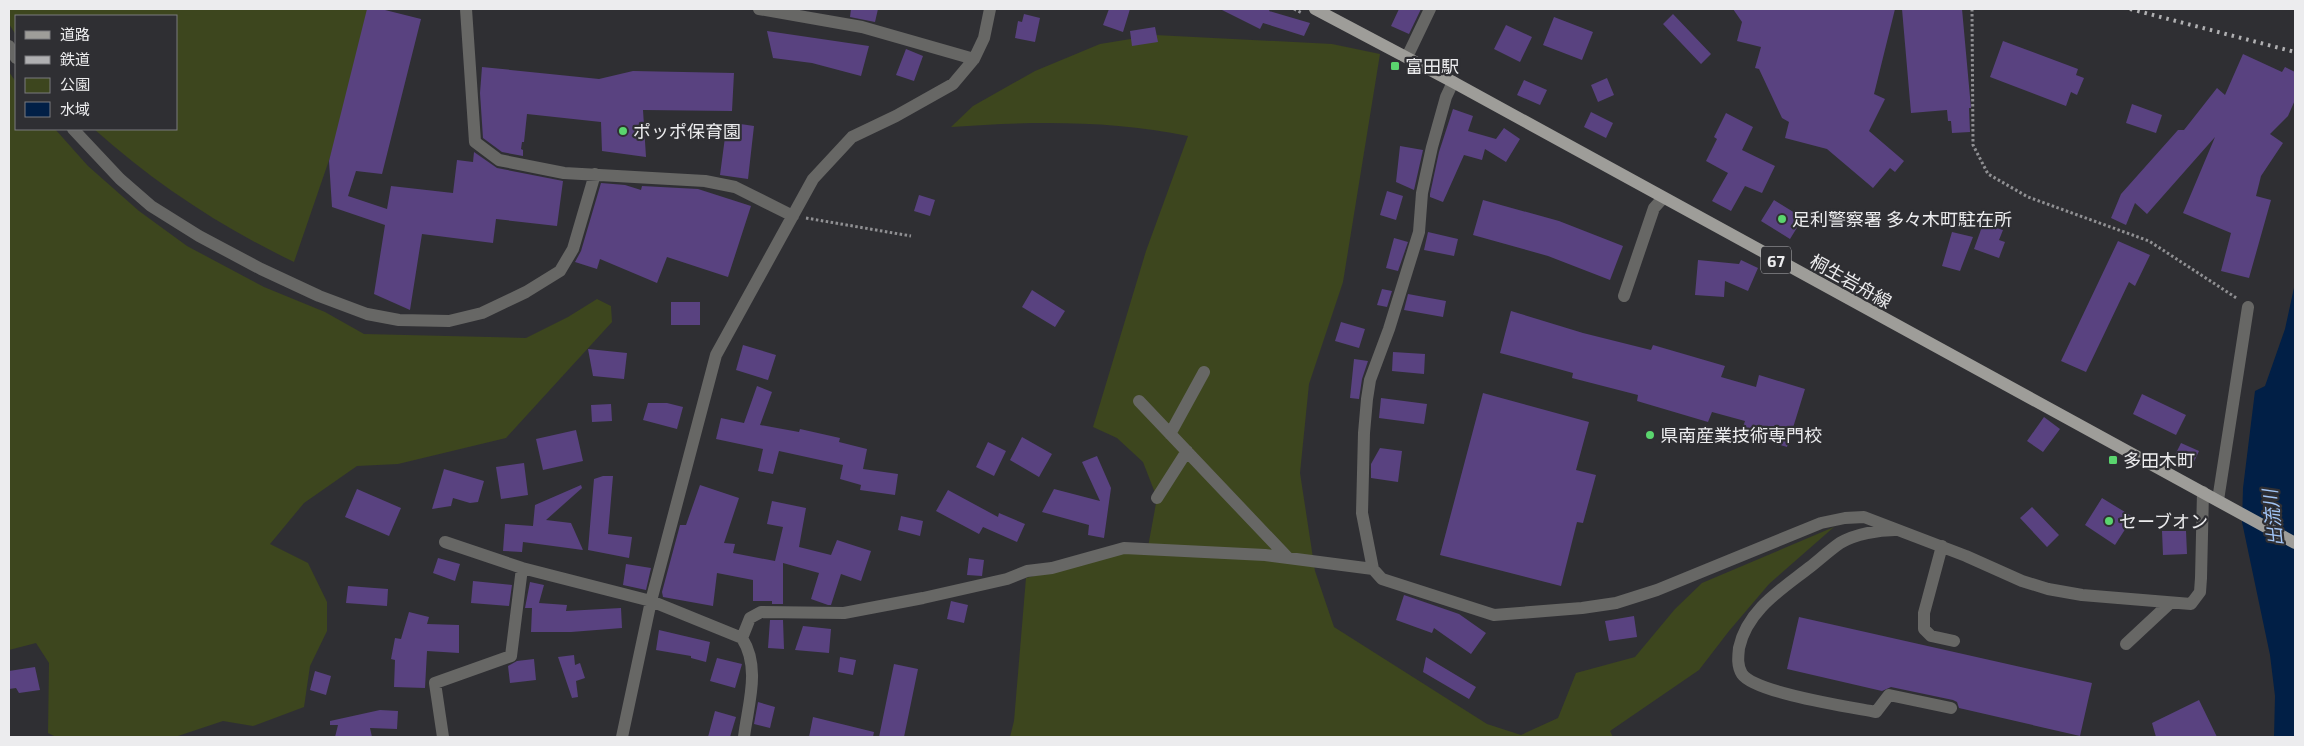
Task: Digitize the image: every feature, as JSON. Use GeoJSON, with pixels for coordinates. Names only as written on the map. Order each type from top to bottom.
{"type":"FeatureCollection","features":[{"type":"Feature","properties":{"kind":"main road","name":"桐生岩舟線"},"geometry":{"type":"LineString","coordinates":[[1315,9],[1453,82],[2295,543]]}},
{"type":"Feature","properties":{"kind":"street"},"geometry":{"type":"LineString","coordinates":[[466,9],[475,142],[500,160],[564,173],[705,181],[735,187],[792,216]]}},
{"type":"Feature","properties":{"kind":"street"},"geometry":{"type":"LineString","coordinates":[[759,9],[862,27],[974,59]]}},
{"type":"Feature","properties":{"kind":"street"},"geometry":{"type":"LineString","coordinates":[[622,737],[651,601],[716,354],[813,179],[852,138],[953,84],[974,59],[984,38],[990,9]]}},
{"type":"Feature","properties":{"kind":"street"},"geometry":{"type":"LineString","coordinates":[[1407,57],[1430,9]]}},
{"type":"Feature","properties":{"kind":"street"},"geometry":{"type":"LineString","coordinates":[[1453,82],[1446,97],[1432,147],[1422,193],[1419,232],[1389,329],[1370,380],[1367,400],[1364,433],[1362,513],[1372,569],[1382,579],[1494,615],[1616,604],[1657,590],[1821,523],[1845,518],[1864,517],[1942,546],[2022,582],[2048,589],[2082,595],[2191,604],[2200,592],[2203,492]]}},
{"type":"Feature","properties":{"kind":"street"},"geometry":{"type":"LineString","coordinates":[[74,130],[120,179],[151,206],[199,236],[261,269],[319,296],[366,314],[400,320],[449,321],[482,313],[526,292],[560,272],[573,249],[595,174]]}},
{"type":"Feature","properties":{"kind":"street"},"geometry":{"type":"LineString","coordinates":[[1624,296],[1654,208],[1662,198]]}},
{"type":"Feature","properties":{"kind":"street"},"geometry":{"type":"LineString","coordinates":[[2218,500],[2248,307]]}},
{"type":"Feature","properties":{"kind":"street"},"geometry":{"type":"LineString","coordinates":[[1170,434],[1204,372]]}},
{"type":"Feature","properties":{"kind":"street"},"geometry":{"type":"LineString","coordinates":[[1139,401],[1288,558]]}},
{"type":"Feature","properties":{"kind":"street"},"geometry":{"type":"LineString","coordinates":[[1158,498],[1187,451]]}},
{"type":"Feature","properties":{"kind":"street"},"geometry":{"type":"LineString","coordinates":[[1903,530],[1882,530],[1841,543],[1769,599],[1752,617],[1741,637],[1737,660],[1742,674],[1753,682],[1768,689],[1829,703],[1876,712],[1889,695],[1951,708]]}},
{"type":"Feature","properties":{"kind":"street"},"geometry":{"type":"LineString","coordinates":[[445,542],[522,568],[651,601],[742,638],[750,650],[753,672],[744,737]]}},
{"type":"Feature","properties":{"kind":"street"},"geometry":{"type":"LineString","coordinates":[[1942,546],[1924,613],[1924,629],[1931,636],[1954,641]]}},
{"type":"Feature","properties":{"kind":"street"},"geometry":{"type":"LineString","coordinates":[[742,638],[750,618],[762,612],[844,613],[1007,579],[1027,571],[1052,568],[1124,548],[1265,555],[1372,569]]}},
{"type":"Feature","properties":{"kind":"street"},"geometry":{"type":"LineString","coordinates":[[443,737],[435,684],[511,656],[522,568]]}},
{"type":"Feature","properties":{"kind":"street"},"geometry":{"type":"LineString","coordinates":[[2126,644],[2170,603]]}},
{"type":"Feature","properties":{"kind":"path"},"geometry":{"type":"LineString","coordinates":[[1972,9],[1974,145],[1988,174],[2028,197],[2149,241],[2224,289],[2248,307]]}},
{"type":"Feature","properties":{"kind":"path"},"geometry":{"type":"LineString","coordinates":[[792,216],[911,236]]}},
{"type":"Feature","properties":{"kind":"green space"},"geometry":{"type":"Polygon","coordinates":[[[9,9],[381,9],[294,262],[240,234],[189,203],[140,168],[95,130],[178,130],[178,15],[15,15],[15,33],[9,24],[9,9]]]}},
{"type":"Feature","properties":{"kind":"green space"},"geometry":{"type":"Polygon","coordinates":[[[1155,35],[1332,44],[1380,54],[1343,282],[1309,384],[1300,473],[1315,571],[1334,627],[1487,724],[1521,735],[1558,718],[1576,673],[1635,657],[1675,609],[1702,583],[1834,527],[1769,584],[1699,670],[1610,731],[1613,737],[1010,737],[1014,721],[1026,578],[1148,547],[1157,498],[1143,462],[1117,438],[1093,427],[1146,251],[1188,136],[1130,127],[1070,123],[951,127],[973,106],[1035,71],[1100,44],[1155,35]]]}},
{"type":"Feature","properties":{"kind":"green space"},"geometry":{"type":"Polygon","coordinates":[[[9,72],[15,81],[15,130],[56,130],[88,166],[139,211],[187,246],[264,287],[325,312],[364,334],[526,338],[568,317],[597,299],[611,306],[612,322],[506,438],[398,464],[357,466],[304,503],[270,544],[308,563],[327,602],[327,631],[310,666],[304,707],[253,726],[223,721],[175,737],[56,737],[48,733],[49,663],[36,643],[9,650],[9,72]]]}},
{"type":"Feature","properties":{"kind":"water","name":"出流川"},"geometry":{"type":"Polygon","coordinates":[[[2295,283],[2295,737],[2274,737],[2275,696],[2270,655],[2242,522],[2243,488],[2255,391],[2265,386],[2285,329],[2295,283]]]}},
{"type":"Feature","properties":{"kind":"building"},"geometry":{"type":"Polygon","coordinates":[[[367,9],[381,9],[421,19],[382,174],[356,171],[348,196],[387,209],[391,186],[453,193],[457,160],[473,162],[474,152],[497,168],[563,181],[557,226],[496,219],[493,243],[422,234],[410,310],[374,294],[385,225],[332,207],[329,161],[367,9]]]}},
{"type":"Feature","properties":{"kind":"building"},"geometry":{"type":"Polygon","coordinates":[[[851,9],[878,9],[875,22],[850,17],[851,9]]]}},
{"type":"Feature","properties":{"kind":"building"},"geometry":{"type":"Polygon","coordinates":[[[1109,9],[1130,9],[1123,32],[1103,25],[1109,9]]]}},
{"type":"Feature","properties":{"kind":"building"},"geometry":{"type":"Polygon","coordinates":[[[1220,9],[1270,9],[1269,11],[1310,23],[1304,36],[1263,23],[1260,29],[1220,9]]]}},
{"type":"Feature","properties":{"kind":"building"},"geometry":{"type":"Polygon","coordinates":[[[1399,9],[1421,9],[1409,34],[1391,26],[1399,9]]]}},
{"type":"Feature","properties":{"kind":"building"},"geometry":{"type":"Polygon","coordinates":[[[1733,9],[1895,9],[1874,94],[1885,99],[1869,131],[1904,161],[1895,172],[1890,168],[1873,188],[1827,149],[1785,138],[1789,122],[1782,118],[1759,69],[1755,68],[1761,47],[1737,41],[1742,22],[1733,9]]]}},
{"type":"Feature","properties":{"kind":"building"},"geometry":{"type":"Polygon","coordinates":[[[1902,9],[1962,9],[1971,108],[1969,108],[1970,132],[1952,133],[1951,121],[1948,121],[1947,110],[1911,113],[1902,9]]]}},
{"type":"Feature","properties":{"kind":"building"},"geometry":{"type":"Polygon","coordinates":[[[1024,14],[1040,18],[1035,42],[1015,38],[1018,21],[1022,22],[1024,14]]]}},
{"type":"Feature","properties":{"kind":"building"},"geometry":{"type":"Polygon","coordinates":[[[1673,14],[1711,54],[1701,64],[1663,24],[1673,14]]]}},
{"type":"Feature","properties":{"kind":"building"},"geometry":{"type":"Polygon","coordinates":[[[1554,17],[1593,32],[1582,60],[1543,45],[1554,17]]]}},
{"type":"Feature","properties":{"kind":"building"},"geometry":{"type":"Polygon","coordinates":[[[1506,25],[1532,37],[1520,62],[1494,49],[1506,25]]]}},
{"type":"Feature","properties":{"kind":"building"},"geometry":{"type":"Polygon","coordinates":[[[1155,27],[1158,42],[1132,46],[1130,31],[1155,27]]]}},
{"type":"Feature","properties":{"kind":"building"},"geometry":{"type":"Polygon","coordinates":[[[767,31],[869,46],[861,76],[812,63],[773,58],[767,31]]]}},
{"type":"Feature","properties":{"kind":"building"},"geometry":{"type":"Polygon","coordinates":[[[2003,41],[2078,69],[2076,75],[2084,78],[2077,95],[2071,92],[2066,106],[1990,77],[2003,41]]]}},
{"type":"Feature","properties":{"kind":"building"},"geometry":{"type":"Polygon","coordinates":[[[906,49],[923,56],[914,81],[896,75],[906,49]]]}},
{"type":"Feature","properties":{"kind":"building"},"geometry":{"type":"Polygon","coordinates":[[[2243,54],[2282,72],[2285,67],[2295,72],[2295,100],[2288,116],[2270,134],[2283,143],[2261,176],[2256,196],[2271,200],[2249,278],[2221,271],[2231,233],[2183,213],[2215,137],[2147,214],[2135,203],[2126,225],[2111,218],[2121,194],[2178,130],[2184,130],[2217,88],[2225,95],[2243,54]]]}},
{"type":"Feature","properties":{"kind":"building"},"geometry":{"type":"Polygon","coordinates":[[[482,67],[599,79],[633,71],[734,73],[732,111],[643,110],[646,157],[602,151],[601,122],[527,114],[524,142],[522,142],[521,149],[523,150],[523,156],[502,152],[483,138],[480,93],[482,67]]]}},
{"type":"Feature","properties":{"kind":"building"},"geometry":{"type":"Polygon","coordinates":[[[1607,78],[1614,95],[1598,102],[1591,85],[1607,78]]]}},
{"type":"Feature","properties":{"kind":"building"},"geometry":{"type":"Polygon","coordinates":[[[1524,80],[1547,90],[1540,105],[1517,95],[1524,80]]]}},
{"type":"Feature","properties":{"kind":"building"},"geometry":{"type":"Polygon","coordinates":[[[2132,104],[2162,115],[2156,133],[2126,123],[2132,104]]]}},
{"type":"Feature","properties":{"kind":"building"},"geometry":{"type":"Polygon","coordinates":[[[1453,109],[1473,116],[1468,131],[1496,139],[1504,128],[1520,139],[1506,162],[1485,149],[1482,160],[1464,155],[1443,202],[1430,197],[1430,194],[1439,152],[1453,109]]]}},
{"type":"Feature","properties":{"kind":"building"},"geometry":{"type":"Polygon","coordinates":[[[1591,112],[1613,123],[1606,138],[1584,127],[1591,112]]]}},
{"type":"Feature","properties":{"kind":"building"},"geometry":{"type":"Polygon","coordinates":[[[1726,113],[1753,127],[1742,150],[1775,166],[1762,193],[1745,186],[1731,211],[1712,201],[1728,173],[1706,161],[1717,139],[1714,137],[1726,113]]]}},
{"type":"Feature","properties":{"kind":"building"},"geometry":{"type":"Polygon","coordinates":[[[727,122],[754,126],[748,179],[720,175],[727,122]]]}},
{"type":"Feature","properties":{"kind":"building"},"geometry":{"type":"Polygon","coordinates":[[[1400,146],[1423,150],[1414,190],[1396,182],[1400,146]]]}},
{"type":"Feature","properties":{"kind":"building"},"geometry":{"type":"Polygon","coordinates":[[[601,183],[625,185],[641,190],[642,186],[698,189],[751,206],[728,277],[667,257],[657,283],[600,259],[597,269],[575,262],[581,251],[601,183]]]}},
{"type":"Feature","properties":{"kind":"building"},"geometry":{"type":"Polygon","coordinates":[[[1387,191],[1403,196],[1396,220],[1380,215],[1387,191]]]}},
{"type":"Feature","properties":{"kind":"building"},"geometry":{"type":"Polygon","coordinates":[[[919,195],[935,200],[930,216],[914,211],[919,195]]]}},
{"type":"Feature","properties":{"kind":"building"},"geometry":{"type":"Polygon","coordinates":[[[1483,200],[1559,221],[1623,246],[1610,280],[1548,256],[1473,235],[1483,200]]]}},
{"type":"Feature","properties":{"kind":"building","name":"足利警察署 多々木町駐在所"},"geometry":{"type":"Polygon","coordinates":[[[1774,200],[1803,218],[1790,239],[1761,221],[1774,200]]]}},
{"type":"Feature","properties":{"kind":"building"},"geometry":{"type":"Polygon","coordinates":[[[1983,224],[2003,230],[1999,240],[2005,242],[1999,258],[1974,249],[1983,224]]]}},
{"type":"Feature","properties":{"kind":"building"},"geometry":{"type":"Polygon","coordinates":[[[1428,232],[1458,239],[1454,256],[1424,250],[1428,232]]]}},
{"type":"Feature","properties":{"kind":"building"},"geometry":{"type":"Polygon","coordinates":[[[1952,232],[1973,237],[1960,271],[1942,266],[1952,232]]]}},
{"type":"Feature","properties":{"kind":"building"},"geometry":{"type":"Polygon","coordinates":[[[1394,238],[1408,242],[1398,271],[1386,268],[1394,238]]]}},
{"type":"Feature","properties":{"kind":"building"},"geometry":{"type":"Polygon","coordinates":[[[2118,241],[2150,255],[2135,286],[2129,282],[2086,372],[2061,361],[2118,241]]]}},
{"type":"Feature","properties":{"kind":"building"},"geometry":{"type":"Polygon","coordinates":[[[1698,260],[1739,264],[1741,260],[1758,268],[1748,291],[1725,281],[1724,297],[1695,295],[1698,260]]]}},
{"type":"Feature","properties":{"kind":"building"},"geometry":{"type":"Polygon","coordinates":[[[1382,289],[1392,291],[1387,307],[1377,305],[1382,289]]]}},
{"type":"Feature","properties":{"kind":"building"},"geometry":{"type":"Polygon","coordinates":[[[1032,290],[1065,311],[1055,327],[1022,307],[1032,290]]]}},
{"type":"Feature","properties":{"kind":"building"},"geometry":{"type":"Polygon","coordinates":[[[1408,294],[1446,301],[1443,317],[1404,310],[1408,294]]]}},
{"type":"Feature","properties":{"kind":"building"},"geometry":{"type":"Polygon","coordinates":[[[671,302],[700,302],[700,325],[671,325],[671,302]]]}},
{"type":"Feature","properties":{"kind":"building"},"geometry":{"type":"Polygon","coordinates":[[[1511,311],[1583,333],[1651,350],[1653,345],[1725,366],[1721,377],[1756,387],[1759,375],[1805,389],[1787,447],[1741,433],[1745,421],[1712,412],[1708,422],[1637,401],[1638,395],[1572,378],[1573,373],[1500,353],[1511,311]]]}},
{"type":"Feature","properties":{"kind":"building"},"geometry":{"type":"Polygon","coordinates":[[[1341,322],[1365,329],[1359,348],[1335,341],[1341,322]]]}},
{"type":"Feature","properties":{"kind":"building"},"geometry":{"type":"Polygon","coordinates":[[[743,345],[776,355],[768,380],[736,370],[743,345]]]}},
{"type":"Feature","properties":{"kind":"building"},"geometry":{"type":"Polygon","coordinates":[[[588,349],[627,353],[624,379],[593,376],[588,349]]]}},
{"type":"Feature","properties":{"kind":"building"},"geometry":{"type":"Polygon","coordinates":[[[1393,352],[1425,354],[1424,374],[1392,371],[1393,352]]]}},
{"type":"Feature","properties":{"kind":"building"},"geometry":{"type":"Polygon","coordinates":[[[1354,359],[1368,361],[1362,379],[1359,399],[1350,398],[1354,359]]]}},
{"type":"Feature","properties":{"kind":"building"},"geometry":{"type":"Polygon","coordinates":[[[757,386],[772,392],[760,425],[799,432],[800,429],[840,438],[839,442],[867,449],[863,469],[898,474],[895,495],[860,490],[861,485],[840,479],[843,465],[779,451],[773,474],[758,471],[763,449],[716,439],[721,418],[744,423],[757,386]]]}},
{"type":"Feature","properties":{"kind":"building"},"geometry":{"type":"Polygon","coordinates":[[[1483,393],[1589,422],[1576,470],[1596,475],[1583,523],[1577,522],[1561,586],[1440,555],[1483,393]]]}},
{"type":"Feature","properties":{"kind":"building"},"geometry":{"type":"Polygon","coordinates":[[[2142,394],[2186,415],[2176,435],[2133,414],[2142,394]]]}},
{"type":"Feature","properties":{"kind":"building"},"geometry":{"type":"Polygon","coordinates":[[[1381,398],[1427,404],[1424,424],[1379,418],[1381,398]]]}},
{"type":"Feature","properties":{"kind":"building"},"geometry":{"type":"Polygon","coordinates":[[[648,403],[667,403],[683,407],[677,429],[643,420],[648,403]]]}},
{"type":"Feature","properties":{"kind":"building"},"geometry":{"type":"Polygon","coordinates":[[[611,404],[612,421],[592,422],[591,405],[611,404]]]}},
{"type":"Feature","properties":{"kind":"building"},"geometry":{"type":"Polygon","coordinates":[[[2044,417],[2060,429],[2043,452],[2027,441],[2044,417]]]}},
{"type":"Feature","properties":{"kind":"building"},"geometry":{"type":"Polygon","coordinates":[[[576,430],[583,461],[543,470],[536,439],[576,430]]]}},
{"type":"Feature","properties":{"kind":"building"},"geometry":{"type":"Polygon","coordinates":[[[1022,437],[1052,454],[1039,477],[1010,460],[1022,437]]]}},
{"type":"Feature","properties":{"kind":"building"},"geometry":{"type":"Polygon","coordinates":[[[988,442],[1006,451],[994,476],[976,467],[988,442]]]}},
{"type":"Feature","properties":{"kind":"building"},"geometry":{"type":"Polygon","coordinates":[[[2181,443],[2199,451],[2192,466],[2174,457],[2181,443]]]}},
{"type":"Feature","properties":{"kind":"building"},"geometry":{"type":"Polygon","coordinates":[[[1380,448],[1402,451],[1398,482],[1371,478],[1371,464],[1380,448]]]}},
{"type":"Feature","properties":{"kind":"building"},"geometry":{"type":"Polygon","coordinates":[[[1097,456],[1111,488],[1104,538],[1088,535],[1089,525],[1042,512],[1054,489],[1100,501],[1082,462],[1097,456]]]}},
{"type":"Feature","properties":{"kind":"building"},"geometry":{"type":"Polygon","coordinates":[[[524,463],[528,495],[501,499],[496,467],[524,463]]]}},
{"type":"Feature","properties":{"kind":"building"},"geometry":{"type":"Polygon","coordinates":[[[444,469],[484,481],[478,502],[470,503],[453,498],[451,506],[432,509],[444,469]]]}},
{"type":"Feature","properties":{"kind":"building"},"geometry":{"type":"Polygon","coordinates":[[[603,476],[613,476],[608,534],[632,537],[629,558],[588,550],[594,479],[603,476]]]}},
{"type":"Feature","properties":{"kind":"building"},"geometry":{"type":"Polygon","coordinates":[[[581,485],[582,488],[546,520],[571,523],[583,550],[523,542],[522,552],[503,551],[505,524],[533,526],[535,505],[581,485]]]}},
{"type":"Feature","properties":{"kind":"building"},"geometry":{"type":"Polygon","coordinates":[[[700,485],[739,498],[724,543],[735,544],[733,553],[775,561],[783,527],[767,524],[772,501],[806,508],[799,547],[831,555],[837,540],[871,551],[861,581],[841,574],[831,605],[828,605],[811,599],[819,573],[783,563],[783,604],[772,604],[772,601],[753,601],[753,580],[717,573],[713,606],[663,597],[662,592],[680,525],[686,525],[700,485]]]}},
{"type":"Feature","properties":{"kind":"building"},"geometry":{"type":"Polygon","coordinates":[[[357,489],[401,508],[389,536],[345,517],[357,489]]]}},
{"type":"Feature","properties":{"kind":"building"},"geometry":{"type":"Polygon","coordinates":[[[948,490],[998,517],[999,513],[1025,524],[1017,542],[983,527],[979,534],[936,511],[948,490]]]}},
{"type":"Feature","properties":{"kind":"building","name":"セーブオン"},"geometry":{"type":"Polygon","coordinates":[[[2102,498],[2133,517],[2115,545],[2085,525],[2102,498]]]}},
{"type":"Feature","properties":{"kind":"building"},"geometry":{"type":"Polygon","coordinates":[[[2032,507],[2059,535],[2047,547],[2020,518],[2032,507]]]}},
{"type":"Feature","properties":{"kind":"building"},"geometry":{"type":"Polygon","coordinates":[[[901,516],[923,521],[920,536],[898,530],[901,516]]]}},
{"type":"Feature","properties":{"kind":"building"},"geometry":{"type":"Polygon","coordinates":[[[2162,531],[2186,531],[2187,554],[2163,555],[2162,531]]]}},
{"type":"Feature","properties":{"kind":"building"},"geometry":{"type":"Polygon","coordinates":[[[438,558],[460,564],[455,581],[433,573],[438,558]]]}},
{"type":"Feature","properties":{"kind":"building"},"geometry":{"type":"Polygon","coordinates":[[[969,558],[984,560],[982,576],[967,575],[969,558]]]}},
{"type":"Feature","properties":{"kind":"building"},"geometry":{"type":"Polygon","coordinates":[[[626,564],[651,568],[646,590],[623,585],[626,564]]]}},
{"type":"Feature","properties":{"kind":"building"},"geometry":{"type":"Polygon","coordinates":[[[473,581],[512,585],[509,606],[471,603],[473,581]]]}},
{"type":"Feature","properties":{"kind":"building"},"geometry":{"type":"Polygon","coordinates":[[[530,582],[544,585],[539,603],[567,605],[566,611],[621,608],[622,628],[571,632],[531,632],[532,608],[525,608],[530,582]]]}},
{"type":"Feature","properties":{"kind":"building"},"geometry":{"type":"Polygon","coordinates":[[[348,586],[388,589],[387,606],[346,603],[348,586]]]}},
{"type":"Feature","properties":{"kind":"building"},"geometry":{"type":"Polygon","coordinates":[[[1404,595],[1459,614],[1486,633],[1471,654],[1434,628],[1432,633],[1396,620],[1404,595]]]}},
{"type":"Feature","properties":{"kind":"building"},"geometry":{"type":"Polygon","coordinates":[[[951,601],[968,605],[964,623],[947,619],[951,601]]]}},
{"type":"Feature","properties":{"kind":"building"},"geometry":{"type":"Polygon","coordinates":[[[409,612],[429,617],[427,624],[459,625],[459,653],[427,651],[425,688],[394,687],[395,660],[391,659],[395,638],[401,639],[409,612]]]}},
{"type":"Feature","properties":{"kind":"building"},"geometry":{"type":"Polygon","coordinates":[[[1634,616],[1637,637],[1609,641],[1605,621],[1634,616]]]}},
{"type":"Feature","properties":{"kind":"building"},"geometry":{"type":"Polygon","coordinates":[[[1799,617],[2092,683],[2080,736],[1959,708],[1957,702],[1953,700],[1891,687],[1882,691],[1787,669],[1799,617]]]}},
{"type":"Feature","properties":{"kind":"building"},"geometry":{"type":"Polygon","coordinates":[[[770,620],[783,620],[784,649],[768,648],[770,620]]]}},
{"type":"Feature","properties":{"kind":"building"},"geometry":{"type":"Polygon","coordinates":[[[803,626],[831,629],[829,653],[795,650],[803,626]]]}},
{"type":"Feature","properties":{"kind":"building"},"geometry":{"type":"Polygon","coordinates":[[[659,630],[710,642],[706,662],[691,658],[691,656],[656,650],[659,630]]]}},
{"type":"Feature","properties":{"kind":"building"},"geometry":{"type":"Polygon","coordinates":[[[574,655],[575,665],[580,663],[585,678],[576,681],[578,697],[572,698],[558,657],[574,655]]]}},
{"type":"Feature","properties":{"kind":"building"},"geometry":{"type":"Polygon","coordinates":[[[840,657],[856,660],[853,675],[838,672],[840,657]]]}},
{"type":"Feature","properties":{"kind":"building"},"geometry":{"type":"Polygon","coordinates":[[[1426,657],[1476,687],[1469,699],[1423,672],[1426,657]]]}},
{"type":"Feature","properties":{"kind":"building"},"geometry":{"type":"Polygon","coordinates":[[[717,658],[742,664],[735,688],[710,681],[717,658]]]}},
{"type":"Feature","properties":{"kind":"building"},"geometry":{"type":"Polygon","coordinates":[[[534,659],[536,680],[510,683],[508,666],[517,661],[534,659]]]}},
{"type":"Feature","properties":{"kind":"building"},"geometry":{"type":"Polygon","coordinates":[[[894,664],[918,669],[904,737],[879,737],[894,664]]]}},
{"type":"Feature","properties":{"kind":"building"},"geometry":{"type":"Polygon","coordinates":[[[35,667],[40,690],[19,693],[16,688],[9,689],[9,671],[35,667]]]}},
{"type":"Feature","properties":{"kind":"building"},"geometry":{"type":"Polygon","coordinates":[[[315,671],[331,676],[326,695],[310,690],[315,671]]]}},
{"type":"Feature","properties":{"kind":"building"},"geometry":{"type":"Polygon","coordinates":[[[2199,700],[2217,737],[2156,737],[2152,723],[2199,700]]]}},
{"type":"Feature","properties":{"kind":"building"},"geometry":{"type":"Polygon","coordinates":[[[758,702],[775,707],[770,728],[754,724],[758,702]]]}},
{"type":"Feature","properties":{"kind":"building"},"geometry":{"type":"Polygon","coordinates":[[[380,710],[398,711],[397,729],[370,728],[372,737],[335,737],[338,725],[330,725],[330,721],[380,710]]]}},
{"type":"Feature","properties":{"kind":"building"},"geometry":{"type":"Polygon","coordinates":[[[715,711],[736,717],[730,737],[708,737],[715,711]]]}},
{"type":"Feature","properties":{"kind":"building"},"geometry":{"type":"Polygon","coordinates":[[[813,717],[874,732],[873,737],[809,737],[813,717]]]}},
{"type":"Feature","properties":{"kind":"railway"},"geometry":{"type":"LineString","coordinates":[[2130,9],[2295,52]]}},
{"type":"Feature","properties":{"kind":"place","name":"富田駅"},"geometry":{"type":"Point","coordinates":[1395,66]}},
{"type":"Feature","properties":{"kind":"place","name":"ポッポ保育園"},"geometry":{"type":"Point","coordinates":[623,131]}},
{"type":"Feature","properties":{"kind":"place","name":"足利警察署 多々木町駐在所"},"geometry":{"type":"Point","coordinates":[1782,219]}},
{"type":"Feature","properties":{"kind":"place","name":"県南産業技術専門校"},"geometry":{"type":"Point","coordinates":[1650,435]}},
{"type":"Feature","properties":{"kind":"place","name":"多田木町"},"geometry":{"type":"Point","coordinates":[2113,460]}},
{"type":"Feature","properties":{"kind":"place","name":"セーブオン"},"geometry":{"type":"Point","coordinates":[2109,521]}}]}
